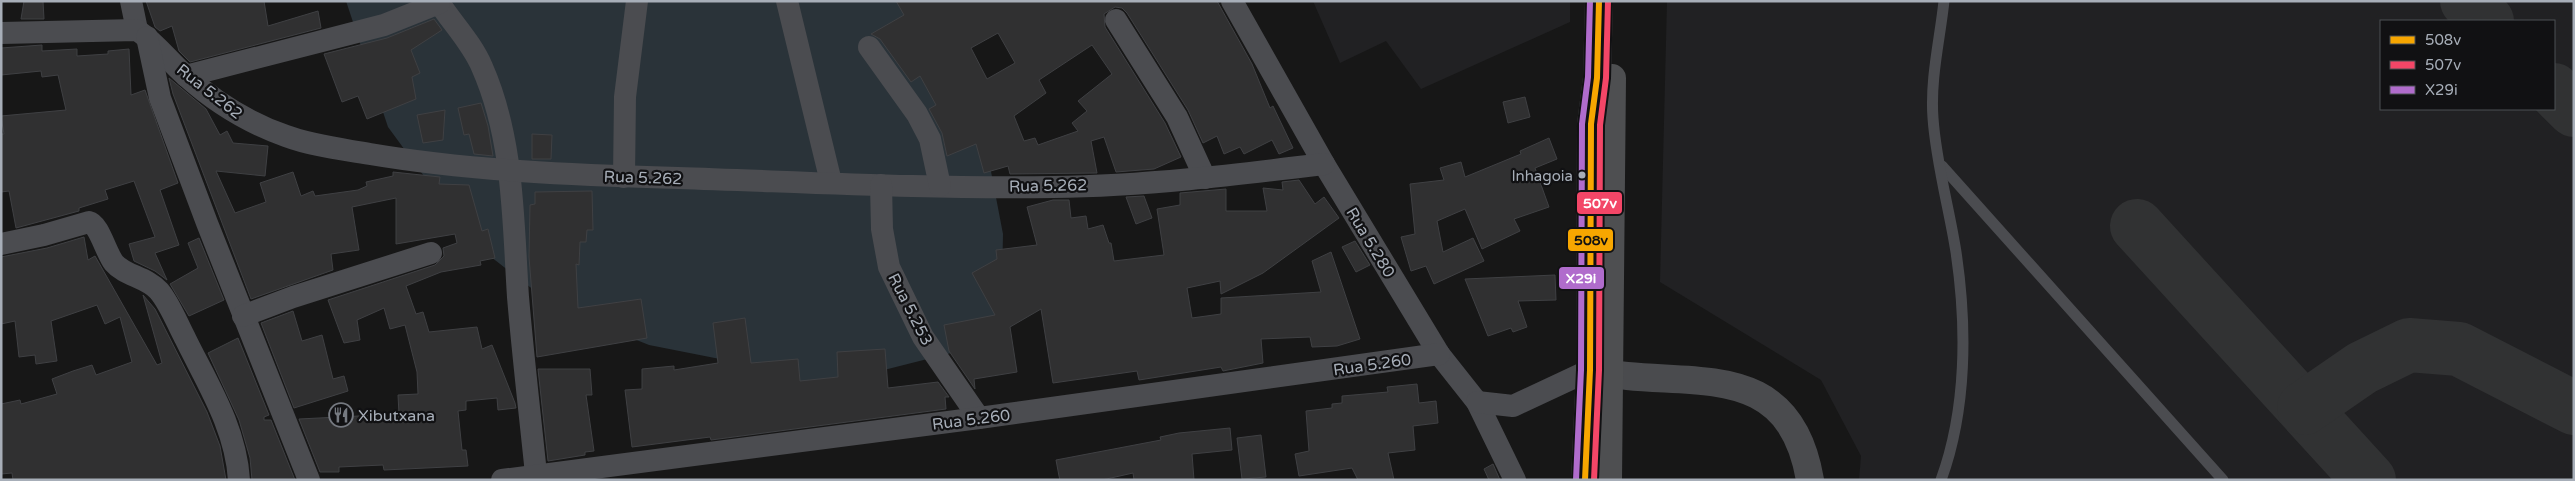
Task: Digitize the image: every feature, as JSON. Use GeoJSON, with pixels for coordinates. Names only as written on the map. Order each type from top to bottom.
{"type":"FeatureCollection","features":[{"type":"Feature","properties":{"kind":"highway"},"geometry":{"type":"LineString","coordinates":[[1599,1],[1598,78],[1590,124],[1601,372],[1608,480]]}},
{"type":"Feature","properties":{"kind":"highway"},"geometry":{"type":"LineString","coordinates":[[1585,480],[1601,372],[1611,133],[1614,1]]}},
{"type":"Feature","properties":{"kind":"street"},"geometry":{"type":"LineString","coordinates":[[131,1],[160,98],[243,316],[309,480]]}},
{"type":"Feature","properties":{"kind":"street"},"geometry":{"type":"LineString","coordinates":[[624,177],[625,97],[637,1]]}},
{"type":"Feature","properties":{"kind":"street"},"geometry":{"type":"LineString","coordinates":[[787,1],[830,182]]}},
{"type":"Feature","properties":{"kind":"street","name":"Rua 5.280"},"geometry":{"type":"LineString","coordinates":[[1232,1],[1324,164],[1439,354],[1477,402],[1515,480]]}},
{"type":"Feature","properties":{"kind":"street"},"geometry":{"type":"LineString","coordinates":[[186,76],[384,25],[438,2],[473,50],[482,67],[504,135],[509,169],[536,474]]}},
{"type":"Feature","properties":{"kind":"street"},"geometry":{"type":"LineString","coordinates":[[1116,20],[1177,117],[1205,178]]}},
{"type":"Feature","properties":{"kind":"street"},"geometry":{"type":"LineString","coordinates":[[1,33],[142,33]]}},
{"type":"Feature","properties":{"kind":"street","name":"Rua 5.262"},"geometry":{"type":"LineString","coordinates":[[142,33],[186,76],[235,113],[252,122],[289,138],[323,146],[416,162],[624,177],[881,185],[1055,187],[1205,178],[1324,164]]}},
{"type":"Feature","properties":{"kind":"street"},"geometry":{"type":"LineString","coordinates":[[869,47],[917,114],[930,139],[940,186]]}},
{"type":"Feature","properties":{"kind":"street","name":"Rua 5.253"},"geometry":{"type":"LineString","coordinates":[[881,185],[882,228],[889,267],[923,337],[979,418]]}},
{"type":"Feature","properties":{"kind":"street"},"geometry":{"type":"LineString","coordinates":[[2,238],[44,235],[89,222],[95,224],[108,254],[116,265],[152,284],[171,310],[217,401],[235,444],[239,480]]}},
{"type":"Feature","properties":{"kind":"street"},"geometry":{"type":"LineString","coordinates":[[243,316],[293,297],[431,253]]}},
{"type":"Feature","properties":{"kind":"street","name":"Rua 5.260"},"geometry":{"type":"LineString","coordinates":[[502,480],[536,474],[979,418],[1439,354]]}},
{"type":"Feature","properties":{"kind":"street"},"geometry":{"type":"LineString","coordinates":[[1477,402],[1513,406],[1601,372],[1702,379],[1735,386],[1771,403],[1790,425],[1806,454],[1810,480]]}},
{"type":"Feature","properties":{"kind":"lane"},"geometry":{"type":"LineString","coordinates":[[1941,480],[1950,451],[1962,387],[1962,333],[1956,254],[1932,116],[1934,78],[1944,1]]}},
{"type":"Feature","properties":{"kind":"lane"},"geometry":{"type":"LineString","coordinates":[[1941,165],[2223,480]]}},
{"type":"Feature","properties":{"kind":"shaded area"},"geometry":{"type":"Polygon","coordinates":[[[346,1],[927,1],[989,161],[1003,234],[1001,329],[971,348],[880,371],[795,383],[730,361],[649,345],[557,308],[473,243],[388,127],[346,1]]]}},
{"type":"Feature","properties":{"kind":"shaded area"},"geometry":{"type":"Polygon","coordinates":[[[1313,1],[1570,1],[1570,22],[1421,89],[1386,41],[1340,63],[1313,1]]]}},
{"type":"Feature","properties":{"kind":"shaded area"},"geometry":{"type":"Polygon","coordinates":[[[1667,1],[2574,1],[2574,480],[1859,480],[1861,456],[1821,380],[1660,282],[1667,1]]]}},
{"type":"Feature","properties":{"kind":"building"},"geometry":{"type":"Polygon","coordinates":[[[24,1],[43,1],[44,19],[21,19],[24,1]]]}},
{"type":"Feature","properties":{"kind":"building"},"geometry":{"type":"Polygon","coordinates":[[[146,1],[264,1],[268,26],[318,11],[321,28],[190,62],[179,51],[172,26],[160,31],[155,27],[146,1]]]}},
{"type":"Feature","properties":{"kind":"building"},"geometry":{"type":"Polygon","coordinates":[[[896,1],[1217,1],[1252,64],[1270,108],[1273,106],[1293,148],[1279,154],[1272,140],[1244,154],[1240,147],[1224,154],[1217,136],[1203,143],[1188,110],[1127,13],[1122,8],[1115,7],[1104,14],[1105,27],[1165,123],[1181,157],[1154,169],[1116,172],[1104,137],[1091,141],[1097,173],[1010,174],[1008,166],[984,173],[976,144],[947,156],[942,133],[929,109],[936,105],[920,76],[911,82],[880,39],[871,34],[904,15],[896,1]],[[998,33],[971,48],[987,79],[1015,63],[998,33]],[[1092,45],[1039,80],[1046,93],[1014,116],[1024,141],[1035,138],[1038,145],[1078,131],[1072,123],[1087,111],[1078,101],[1112,74],[1092,45]]]}},
{"type":"Feature","properties":{"kind":"building"},"geometry":{"type":"Polygon","coordinates":[[[434,19],[442,30],[411,50],[420,73],[412,77],[416,99],[367,119],[358,96],[342,102],[324,54],[387,38],[434,19]]]}},
{"type":"Feature","properties":{"kind":"building"},"geometry":{"type":"Polygon","coordinates":[[[42,45],[42,51],[77,49],[77,56],[108,54],[108,51],[129,49],[131,95],[145,90],[178,183],[160,190],[179,245],[155,253],[167,280],[155,271],[134,261],[129,244],[155,237],[134,181],[105,190],[108,199],[79,208],[79,211],[16,228],[9,191],[1,192],[1,134],[4,134],[1,116],[66,110],[58,75],[42,77],[41,71],[1,75],[1,48],[42,45]]]}},
{"type":"Feature","properties":{"kind":"building"},"geometry":{"type":"Polygon","coordinates":[[[169,78],[206,109],[220,135],[227,131],[233,143],[268,146],[265,176],[216,171],[235,213],[266,202],[260,183],[293,172],[301,196],[313,191],[315,196],[358,190],[367,186],[366,182],[393,176],[393,172],[440,177],[439,184],[469,185],[482,231],[488,229],[495,258],[480,261],[481,265],[441,272],[406,286],[416,314],[423,312],[429,332],[477,327],[482,349],[492,345],[515,403],[516,408],[498,410],[497,398],[466,401],[466,410],[458,411],[462,450],[466,450],[468,466],[384,470],[383,465],[339,467],[339,472],[320,472],[299,419],[399,414],[398,395],[418,394],[417,372],[405,325],[390,329],[384,308],[357,320],[360,340],[344,343],[328,300],[435,265],[444,256],[443,248],[457,243],[455,234],[396,244],[396,198],[352,207],[359,250],[331,254],[333,270],[251,299],[173,94],[169,78]]]}},
{"type":"Feature","properties":{"kind":"building"},"geometry":{"type":"Polygon","coordinates":[[[1525,97],[1530,117],[1508,123],[1503,102],[1525,97]]]}},
{"type":"Feature","properties":{"kind":"building"},"geometry":{"type":"Polygon","coordinates":[[[481,103],[488,126],[493,156],[474,154],[469,134],[464,135],[458,108],[481,103]]]}},
{"type":"Feature","properties":{"kind":"building"},"geometry":{"type":"Polygon","coordinates":[[[445,110],[443,140],[423,143],[417,115],[445,110]]]}},
{"type":"Feature","properties":{"kind":"building"},"geometry":{"type":"Polygon","coordinates":[[[532,134],[552,135],[551,159],[532,159],[532,134]]]}},
{"type":"Feature","properties":{"kind":"building"},"geometry":{"type":"Polygon","coordinates":[[[1549,138],[1557,159],[1535,168],[1549,207],[1514,219],[1520,231],[1482,249],[1465,209],[1437,221],[1443,252],[1473,238],[1484,261],[1434,284],[1426,266],[1411,271],[1401,237],[1415,234],[1410,184],[1444,180],[1440,168],[1461,162],[1465,177],[1521,154],[1520,151],[1549,138]]]}},
{"type":"Feature","properties":{"kind":"building"},"geometry":{"type":"Polygon","coordinates":[[[1299,180],[1315,204],[1324,197],[1339,218],[1263,273],[1221,294],[1220,281],[1187,288],[1192,318],[1221,314],[1221,298],[1321,292],[1312,261],[1331,252],[1360,339],[1337,346],[1312,347],[1310,337],[1261,339],[1263,363],[1223,371],[1221,367],[1139,380],[1137,371],[1053,383],[1041,309],[1010,327],[1017,372],[974,379],[975,389],[949,351],[944,325],[995,315],[972,273],[997,259],[996,250],[1037,245],[1027,207],[1053,200],[1069,200],[1071,218],[1086,216],[1088,229],[1103,225],[1109,243],[1111,243],[1114,261],[1164,255],[1157,209],[1180,205],[1180,193],[1226,189],[1226,211],[1267,211],[1263,188],[1283,190],[1282,182],[1299,180]]]}},
{"type":"Feature","properties":{"kind":"building"},"geometry":{"type":"Polygon","coordinates":[[[592,191],[593,230],[587,230],[586,242],[580,242],[579,265],[576,264],[578,308],[641,299],[647,338],[537,357],[529,257],[530,205],[535,204],[535,192],[592,191]]]}},
{"type":"Feature","properties":{"kind":"building"},"geometry":{"type":"Polygon","coordinates":[[[1144,196],[1152,218],[1136,224],[1126,197],[1144,196]]]}},
{"type":"Feature","properties":{"kind":"building"},"geometry":{"type":"Polygon","coordinates":[[[84,237],[88,260],[95,256],[157,365],[162,363],[143,295],[155,309],[207,412],[220,446],[226,480],[13,480],[12,473],[1,474],[1,404],[20,400],[21,404],[57,394],[52,379],[73,371],[92,365],[96,375],[132,362],[120,317],[105,324],[97,305],[51,321],[57,361],[36,364],[35,355],[19,357],[15,321],[1,324],[1,257],[47,248],[84,237]]]}},
{"type":"Feature","properties":{"kind":"building"},"geometry":{"type":"Polygon","coordinates":[[[199,238],[224,300],[189,316],[170,284],[198,268],[188,243],[199,238]]]}},
{"type":"Feature","properties":{"kind":"building"},"geometry":{"type":"Polygon","coordinates":[[[1355,241],[1370,265],[1356,272],[1342,247],[1355,241]]]}},
{"type":"Feature","properties":{"kind":"building"},"geometry":{"type":"Polygon","coordinates":[[[1555,275],[1556,300],[1518,301],[1527,327],[1513,332],[1511,328],[1488,336],[1465,279],[1555,275]]]}},
{"type":"Feature","properties":{"kind":"building"},"geometry":{"type":"Polygon","coordinates":[[[293,311],[302,341],[322,335],[333,379],[344,376],[348,391],[294,408],[261,323],[293,311]]]}},
{"type":"Feature","properties":{"kind":"building"},"geometry":{"type":"Polygon","coordinates":[[[745,318],[751,363],[798,359],[800,381],[838,377],[837,352],[885,349],[888,388],[938,382],[949,397],[945,397],[946,409],[711,440],[710,437],[632,447],[625,390],[642,389],[642,369],[674,366],[674,370],[718,363],[713,323],[745,318]]]}},
{"type":"Feature","properties":{"kind":"building"},"geometry":{"type":"Polygon","coordinates":[[[238,338],[269,415],[264,417],[264,420],[271,420],[295,480],[252,480],[250,458],[239,420],[208,353],[238,338]]]}},
{"type":"Feature","properties":{"kind":"building"},"geometry":{"type":"Polygon","coordinates":[[[538,369],[590,369],[592,395],[586,395],[594,451],[585,452],[585,455],[548,461],[538,369]]]}},
{"type":"Feature","properties":{"kind":"building"},"geometry":{"type":"Polygon","coordinates":[[[1417,384],[1419,403],[1436,401],[1438,423],[1413,426],[1415,450],[1388,453],[1394,480],[1358,480],[1352,468],[1299,476],[1295,454],[1309,451],[1306,411],[1332,408],[1332,404],[1342,403],[1342,396],[1388,392],[1387,387],[1417,384]]]}},
{"type":"Feature","properties":{"kind":"building"},"geometry":{"type":"Polygon","coordinates":[[[1230,428],[1232,450],[1192,454],[1194,480],[1134,480],[1133,473],[1102,480],[1060,480],[1056,460],[1161,440],[1160,437],[1179,433],[1230,428]]]}},
{"type":"Feature","properties":{"kind":"building"},"geometry":{"type":"Polygon","coordinates":[[[1261,435],[1266,477],[1242,479],[1237,438],[1261,435]]]}},
{"type":"Feature","properties":{"kind":"building"},"geometry":{"type":"Polygon","coordinates":[[[1493,464],[1500,480],[1489,480],[1484,469],[1493,464]]]}},
{"type":"Feature","properties":{"kind":"taxiway"},"geometry":{"type":"LineString","coordinates":[[2467,1],[2486,20]]}},
{"type":"Feature","properties":{"kind":"taxiway"},"geometry":{"type":"LineString","coordinates":[[2555,91],[2574,110]]}},
{"type":"Feature","properties":{"kind":"taxiway"},"geometry":{"type":"LineString","coordinates":[[2137,226],[2369,480]]}},
{"type":"Feature","properties":{"kind":"taxiway"},"geometry":{"type":"LineString","coordinates":[[2304,408],[2362,368],[2409,345],[2459,349],[2574,408]]}},
{"type":"Feature","properties":{"kind":"transit line","name":"X29i"},"geometry":{"type":"LineString","coordinates":[[1576,480],[1581,370],[1582,124],[1588,77],[1590,1]]}},
{"type":"Feature","properties":{"kind":"transit line","name":"508v"},"geometry":{"type":"LineString","coordinates":[[1585,480],[1590,370],[1591,124],[1597,78],[1599,1]]}},
{"type":"Feature","properties":{"kind":"transit line","name":"507v"},"geometry":{"type":"LineString","coordinates":[[1594,480],[1599,370],[1600,125],[1606,78],[1608,1]]}},
{"type":"Feature","properties":{"kind":"place","name":"Inhagoia"},"geometry":{"type":"Point","coordinates":[1582,175]}},
{"type":"Feature","properties":{"kind":"place","name":"Xibutxana"},"geometry":{"type":"Point","coordinates":[341,415]}}]}
